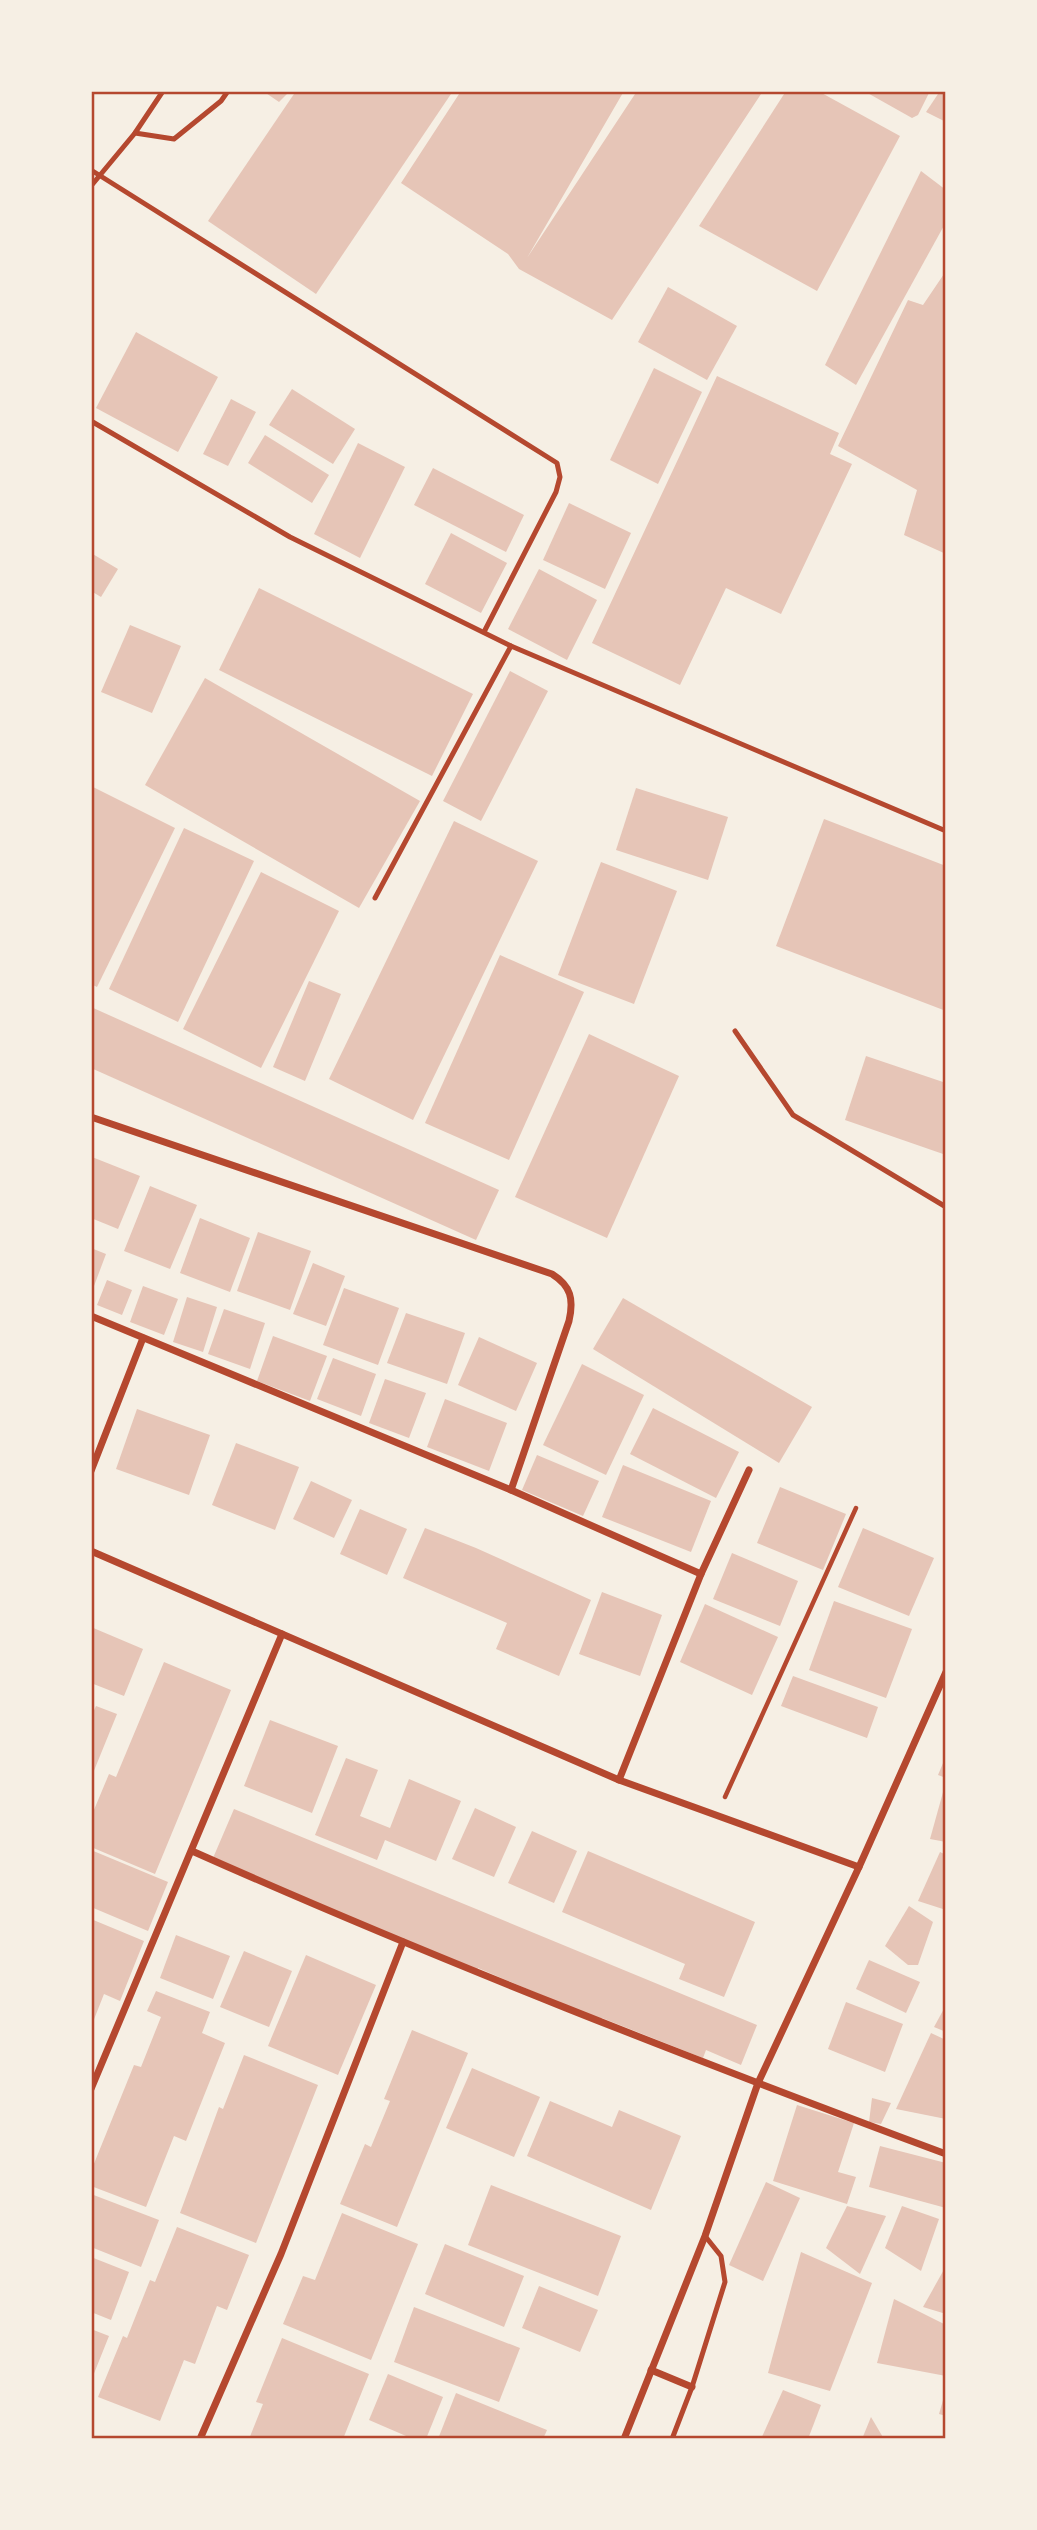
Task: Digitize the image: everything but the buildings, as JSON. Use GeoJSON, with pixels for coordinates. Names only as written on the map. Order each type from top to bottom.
{"type":"FeatureCollection","features":[{"type":"Feature","properties":{"kind":"street"},"geometry":{"type":"LineString","coordinates":[[91,1117],[551,1274],[561,1280],[572,1298],[569,1321],[512,1490]]}},
{"type":"Feature","properties":{"kind":"street"},"geometry":{"type":"LineString","coordinates":[[91,1316],[512,1490],[701,1574]]}},
{"type":"Feature","properties":{"kind":"street"},"geometry":{"type":"LineString","coordinates":[[91,1471],[143,1338]]}},
{"type":"Feature","properties":{"kind":"street"},"geometry":{"type":"LineString","coordinates":[[619,1780],[701,1574],[749,1470]]}},
{"type":"Feature","properties":{"kind":"street"},"geometry":{"type":"LineString","coordinates":[[91,1551],[619,1780],[859,1867]]}},
{"type":"Feature","properties":{"kind":"street"},"geometry":{"type":"LineString","coordinates":[[91,2088],[282,1634]]}},
{"type":"Feature","properties":{"kind":"street"},"geometry":{"type":"LineString","coordinates":[[624,2439],[705,2236],[758,2082],[945,1676]]}},
{"type":"Feature","properties":{"kind":"street"},"geometry":{"type":"LineString","coordinates":[[192,1851],[402,1942],[946,2154]]}},
{"type":"Feature","properties":{"kind":"street"},"geometry":{"type":"LineString","coordinates":[[200,2439],[281,2254],[402,1942]]}},
{"type":"Feature","properties":{"kind":"street"},"geometry":{"type":"LineString","coordinates":[[651,2370],[692,2387]]}},
{"type":"Feature","properties":{"kind":"lane"},"geometry":{"type":"LineString","coordinates":[[91,186],[135,133],[163,91]]}},
{"type":"Feature","properties":{"kind":"lane"},"geometry":{"type":"LineString","coordinates":[[135,133],[174,139],[220,101],[228,91]]}},
{"type":"Feature","properties":{"kind":"lane"},"geometry":{"type":"LineString","coordinates":[[91,170],[557,463],[560,477],[556,492],[484,632]]}},
{"type":"Feature","properties":{"kind":"lane"},"geometry":{"type":"LineString","coordinates":[[91,421],[290,537],[512,646],[946,831]]}},
{"type":"Feature","properties":{"kind":"lane"},"geometry":{"type":"LineString","coordinates":[[375,898],[512,646]]}},
{"type":"Feature","properties":{"kind":"lane"},"geometry":{"type":"LineString","coordinates":[[735,1031],[793,1115],[946,1207]]}},
{"type":"Feature","properties":{"kind":"lane"},"geometry":{"type":"LineString","coordinates":[[673,2439],[725,2282],[721,2256],[705,2236]]}},
{"type":"Feature","properties":{"kind":"path"},"geometry":{"type":"LineString","coordinates":[[717,1814],[856,1508]]}}]}
